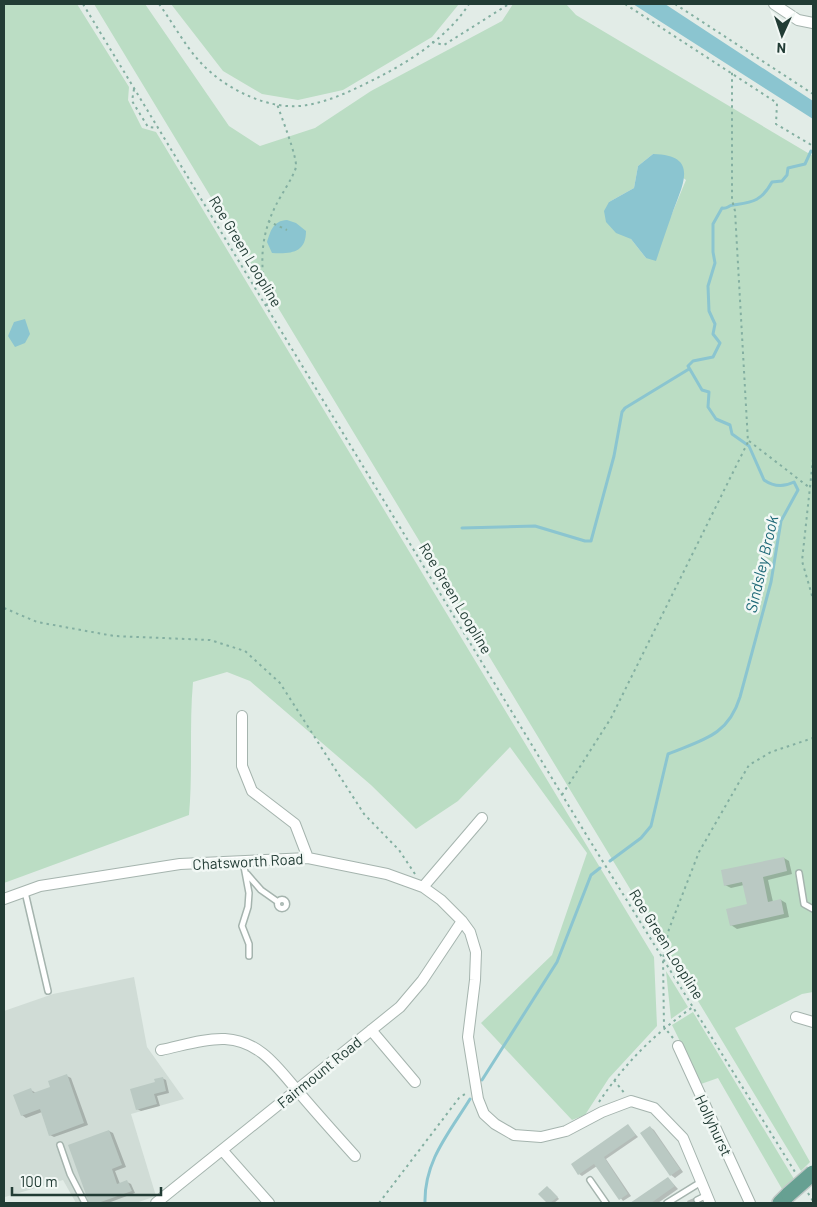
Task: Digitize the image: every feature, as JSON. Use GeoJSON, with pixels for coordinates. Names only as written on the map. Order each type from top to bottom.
{"type":"FeatureCollection","features":[{"type":"Feature","properties":{"kind":"main road"},"geometry":{"type":"LineString","coordinates":[[785,1198],[813,1173]]}},
{"type":"Feature","properties":{"kind":"street"},"geometry":{"type":"LineString","coordinates":[[774,4],[798,20],[813,24]]}},
{"type":"Feature","properties":{"kind":"street"},"geometry":{"type":"LineString","coordinates":[[242,716],[242,766],[252,790],[295,824],[308,858]]}},
{"type":"Feature","properties":{"kind":"street"},"geometry":{"type":"LineString","coordinates":[[423,886],[482,818]]}},
{"type":"Feature","properties":{"kind":"street","name":"Chatsworth Road"},"geometry":{"type":"LineString","coordinates":[[4,899],[40,886],[180,864],[308,858],[387,874],[423,886],[442,900],[470,932],[476,952],[475,980],[468,1037],[478,1099],[484,1114],[495,1124],[514,1136],[553,1136],[631,1101]]}},
{"type":"Feature","properties":{"kind":"street","name":"Fairmount Road"},"geometry":{"type":"LineString","coordinates":[[156,1203],[400,1007],[422,981],[462,921]]}},
{"type":"Feature","properties":{"kind":"street"},"geometry":{"type":"LineString","coordinates":[[796,1017],[813,1022]]}},
{"type":"Feature","properties":{"kind":"street"},"geometry":{"type":"LineString","coordinates":[[371,1030],[415,1082]]}},
{"type":"Feature","properties":{"kind":"street"},"geometry":{"type":"LineString","coordinates":[[161,1050],[208,1040],[241,1042],[268,1056],[354,1156]]}},
{"type":"Feature","properties":{"kind":"street","name":"Hollyhurst"},"geometry":{"type":"LineString","coordinates":[[678,1046],[750,1203]]}},
{"type":"Feature","properties":{"kind":"street"},"geometry":{"type":"LineString","coordinates":[[631,1101],[654,1108],[683,1138],[701,1182],[705,1199]]}},
{"type":"Feature","properties":{"kind":"street"},"geometry":{"type":"LineString","coordinates":[[222,1151],[269,1203]]}},
{"type":"Feature","properties":{"kind":"lane"},"geometry":{"type":"LineString","coordinates":[[243,861],[249,893],[248,907],[242,926],[249,944],[249,956]]}},
{"type":"Feature","properties":{"kind":"lane"},"geometry":{"type":"LineString","coordinates":[[246,873],[261,890],[278,902]]}},
{"type":"Feature","properties":{"kind":"lane"},"geometry":{"type":"LineString","coordinates":[[799,873],[804,904],[813,909]]}},
{"type":"Feature","properties":{"kind":"lane"},"geometry":{"type":"LineString","coordinates":[[25,891],[48,991]]}},
{"type":"Feature","properties":{"kind":"lane"},"geometry":{"type":"LineString","coordinates":[[60,1146],[70,1174],[85,1203]]}},
{"type":"Feature","properties":{"kind":"lane"},"geometry":{"type":"LineString","coordinates":[[590,1180],[606,1203]]}},
{"type":"Feature","properties":{"kind":"lane"},"geometry":{"type":"LineString","coordinates":[[667,1203],[701,1182]]}},
{"type":"Feature","properties":{"kind":"path","name":"Roe Green Loopline"},"geometry":{"type":"LineString","coordinates":[[84,4],[562,795],[798,1176]]}},
{"type":"Feature","properties":{"kind":"path"},"geometry":{"type":"LineString","coordinates":[[159,4],[201,63],[220,80],[244,94],[277,104],[306,106],[333,98],[398,67],[432,42],[461,16],[469,4]]}},
{"type":"Feature","properties":{"kind":"path"},"geometry":{"type":"LineString","coordinates":[[432,42],[444,45],[509,4]]}},
{"type":"Feature","properties":{"kind":"path"},"geometry":{"type":"LineString","coordinates":[[625,4],[777,103],[776,124],[813,146]]}},
{"type":"Feature","properties":{"kind":"path"},"geometry":{"type":"LineString","coordinates":[[676,4],[813,94]]}},
{"type":"Feature","properties":{"kind":"path"},"geometry":{"type":"LineString","coordinates":[[562,795],[611,718],[748,441],[735,211],[732,200],[732,72]]}},
{"type":"Feature","properties":{"kind":"path"},"geometry":{"type":"LineString","coordinates":[[134,88],[132,101],[148,127],[158,128]]}},
{"type":"Feature","properties":{"kind":"path"},"geometry":{"type":"LineString","coordinates":[[267,307],[262,267],[262,242],[268,220],[296,166],[290,137],[277,104]]}},
{"type":"Feature","properties":{"kind":"path"},"geometry":{"type":"LineString","coordinates":[[268,220],[287,230]]}},
{"type":"Feature","properties":{"kind":"path"},"geometry":{"type":"LineString","coordinates":[[748,441],[810,488]]}},
{"type":"Feature","properties":{"kind":"path"},"geometry":{"type":"LineString","coordinates":[[813,459],[802,561],[813,599]]}},
{"type":"Feature","properties":{"kind":"path"},"geometry":{"type":"LineString","coordinates":[[678,1046],[664,1027],[663,958],[669,929],[699,852],[749,765],[770,752],[813,738]]}},
{"type":"Feature","properties":{"kind":"path"},"geometry":{"type":"LineString","coordinates":[[588,1119],[614,1080],[664,1027],[693,1007]]}},
{"type":"Feature","properties":{"kind":"path"},"geometry":{"type":"LineString","coordinates":[[614,1080],[631,1101]]}},
{"type":"Feature","properties":{"kind":"path"},"geometry":{"type":"LineString","coordinates":[[379,1203],[459,1098],[476,1087]]}},
{"type":"Feature","properties":{"kind":"path"},"geometry":{"type":"LineString","coordinates":[[808,1193],[813,1201]]}},
{"type":"Feature","properties":{"kind":"shaded area"},"geometry":{"type":"Polygon","coordinates":[[[134,977],[147,1047],[184,1099],[131,1114],[156,1196],[136,1203],[76,1203],[63,1180],[5,1197],[4,1011],[53,994],[134,977]]]}},
{"type":"Feature","properties":{"kind":"green space"},"geometry":{"type":"Polygon","coordinates":[[[4,4],[77,4],[129,87],[128,100],[142,128],[156,132],[654,957],[657,1026],[609,1078],[585,1115],[572,1120],[481,1023],[552,955],[587,853],[510,747],[458,801],[416,829],[371,785],[250,681],[227,672],[193,682],[189,815],[4,883],[4,4]]]}},
{"type":"Feature","properties":{"kind":"green space"},"geometry":{"type":"Polygon","coordinates":[[[94,4],[145,4],[229,126],[260,146],[315,128],[371,91],[502,21],[513,4],[566,4],[576,15],[813,156],[813,992],[802,994],[735,1028],[810,1162],[801,1171],[94,4]],[[653,154],[638,166],[634,188],[609,202],[631,239],[646,258],[671,216],[686,180],[653,154]]]}},
{"type":"Feature","properties":{"kind":"green space"},"geometry":{"type":"Polygon","coordinates":[[[171,4],[459,4],[432,37],[343,90],[298,100],[262,94],[223,71],[171,4]]]}},
{"type":"Feature","properties":{"kind":"green space"},"geometry":{"type":"Polygon","coordinates":[[[666,971],[688,1007],[671,1019],[666,971]]]}},
{"type":"Feature","properties":{"kind":"green space"},"geometry":{"type":"Polygon","coordinates":[[[693,1012],[794,1179],[782,1189],[718,1078],[701,1084],[672,1025],[693,1012]]]}},
{"type":"Feature","properties":{"kind":"water"},"geometry":{"type":"Polygon","coordinates":[[[633,4],[665,4],[813,101],[813,119],[633,4]]]}},
{"type":"Feature","properties":{"kind":"water"},"geometry":{"type":"Polygon","coordinates":[[[653,154],[668,156],[678,160],[683,166],[684,175],[683,184],[656,261],[646,258],[631,239],[616,233],[606,222],[604,211],[609,202],[634,188],[638,166],[653,154]]]}},
{"type":"Feature","properties":{"kind":"water"},"geometry":{"type":"Polygon","coordinates":[[[287,220],[296,223],[306,231],[303,244],[296,251],[272,253],[267,242],[271,230],[279,222],[287,220]]]}},
{"type":"Feature","properties":{"kind":"water"},"geometry":{"type":"Polygon","coordinates":[[[25,319],[30,334],[25,343],[15,347],[8,336],[14,322],[25,319]]]}},
{"type":"Feature","properties":{"kind":"building"},"geometry":{"type":"Polygon","coordinates":[[[784,857],[787,871],[763,877],[768,902],[781,899],[784,914],[730,926],[726,909],[747,904],[742,882],[724,886],[721,870],[784,857]]]}},
{"type":"Feature","properties":{"kind":"building"},"geometry":{"type":"Polygon","coordinates":[[[67,1074],[84,1123],[49,1136],[40,1109],[21,1116],[13,1095],[31,1088],[33,1093],[50,1087],[48,1081],[67,1074]]]}},
{"type":"Feature","properties":{"kind":"building"},"geometry":{"type":"Polygon","coordinates":[[[163,1077],[166,1091],[154,1094],[157,1104],[136,1110],[130,1089],[155,1082],[154,1079],[163,1077]]]}},
{"type":"Feature","properties":{"kind":"building"},"geometry":{"type":"Polygon","coordinates":[[[628,1124],[636,1135],[604,1157],[628,1194],[619,1200],[594,1164],[578,1175],[571,1164],[628,1124]]]}},
{"type":"Feature","properties":{"kind":"building"},"geometry":{"type":"Polygon","coordinates":[[[650,1126],[680,1169],[670,1176],[640,1133],[650,1126]]]}},
{"type":"Feature","properties":{"kind":"building"},"geometry":{"type":"Polygon","coordinates":[[[109,1130],[122,1165],[112,1169],[117,1184],[127,1180],[132,1191],[98,1203],[89,1203],[68,1145],[109,1130]]]}},
{"type":"Feature","properties":{"kind":"building"},"geometry":{"type":"Polygon","coordinates":[[[668,1177],[675,1186],[651,1203],[630,1203],[668,1177]]]}},
{"type":"Feature","properties":{"kind":"building"},"geometry":{"type":"Polygon","coordinates":[[[547,1186],[558,1197],[550,1203],[547,1203],[538,1194],[547,1186]]]}},
{"type":"Feature","properties":{"kind":"waterway","name":"Sindsley Brook"},"geometry":{"type":"LineString","coordinates":[[610,861],[641,838],[651,826],[668,754],[703,740],[721,728],[735,710],[740,697],[771,582],[781,521],[798,490],[794,482],[779,486],[764,480],[749,446],[732,434],[730,425],[716,419],[708,407],[709,392],[702,390],[688,366],[693,361],[713,357],[720,343],[713,334],[715,324],[709,311],[708,286],[715,263],[713,224],[722,208],[756,200],[764,194],[772,182],[782,181],[787,175],[788,168],[805,164],[811,151]]}},
{"type":"Feature","properties":{"kind":"waterway"},"geometry":{"type":"LineString","coordinates":[[462,528],[535,526],[585,541],[591,541],[614,456],[622,412],[625,408],[689,369]]}},
{"type":"Feature","properties":{"kind":"waterway"},"geometry":{"type":"LineString","coordinates":[[482,1080],[557,962],[591,875],[600,868]]}},
{"type":"Feature","properties":{"kind":"waterway"},"geometry":{"type":"LineString","coordinates":[[425,1203],[426,1188],[433,1161],[446,1136],[470,1099]]}}]}
